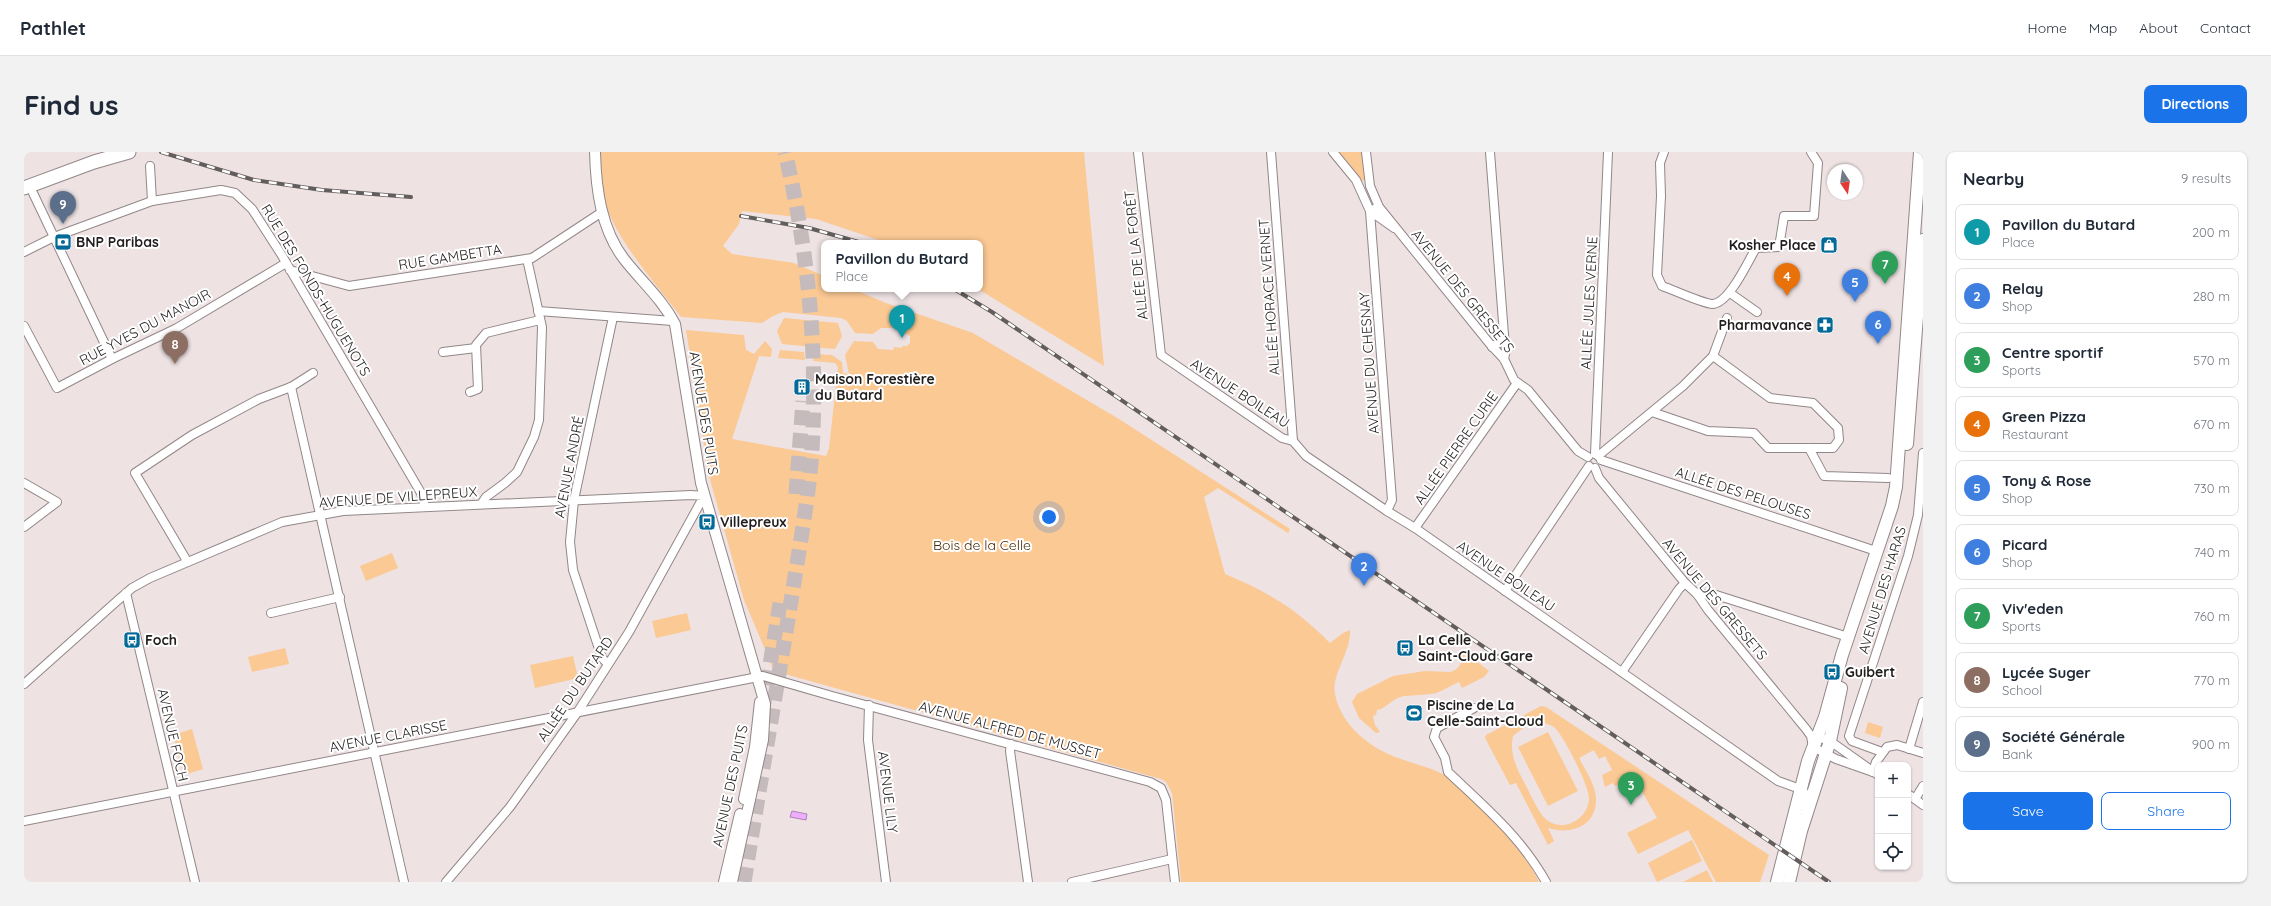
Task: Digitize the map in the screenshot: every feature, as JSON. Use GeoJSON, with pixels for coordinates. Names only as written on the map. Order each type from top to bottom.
{"type":"FeatureCollection","features":[{"type":"Feature","properties":{"kind":"main road"},"geometry":{"type":"LineString","coordinates":[[29,190],[130,152]]}},
{"type":"Feature","properties":{"kind":"main road"},"geometry":{"type":"LineString","coordinates":[[1789,882],[1801,831],[1830,741],[1845,672],[1902,493],[1915,343],[1920,152]]}},
{"type":"Feature","properties":{"kind":"main road"},"geometry":{"type":"LineString","coordinates":[[1916,311],[1923,240]]}},
{"type":"Feature","properties":{"kind":"main road"},"geometry":{"type":"LineString","coordinates":[[1776,880],[1800,788],[1876,551],[1892,506],[1898,476],[1915,343]]}},
{"type":"Feature","properties":{"kind":"street","name":"AVENUE DES PUITS"},"geometry":{"type":"LineString","coordinates":[[594,152],[598,194],[602,212],[624,259],[656,294],[669,312],[677,331],[697,468],[765,704],[764,734],[732,882]]}},
{"type":"Feature","properties":{"kind":"street","name":"ALLÉE DE LA FORÊT"},"geometry":{"type":"LineString","coordinates":[[1138,152],[1161,356]]}},
{"type":"Feature","properties":{"kind":"street","name":"ALLÉE HORACE VERNET"},"geometry":{"type":"LineString","coordinates":[[1272,152],[1293,441]]}},
{"type":"Feature","properties":{"kind":"street","name":"AVENUE DES GRESSETS"},"geometry":{"type":"LineString","coordinates":[[1333,152],[1356,180],[1370,211],[1396,230]]}},
{"type":"Feature","properties":{"kind":"street"},"geometry":{"type":"LineString","coordinates":[[1366,152],[1368,178],[1377,203],[1370,211]]}},
{"type":"Feature","properties":{"kind":"street"},"geometry":{"type":"LineString","coordinates":[[1490,152],[1504,335],[1506,342],[1504,359]]}},
{"type":"Feature","properties":{"kind":"street","name":"ALLÉE JULES VERNE"},"geometry":{"type":"LineString","coordinates":[[1592,467],[1587,463],[1595,457],[1608,152]]}},
{"type":"Feature","properties":{"kind":"street"},"geometry":{"type":"LineString","coordinates":[[1664,152],[1660,163],[1661,196],[1657,275],[1662,286],[1712,304],[1720,302],[1730,293],[1756,248],[1779,248],[1784,216],[1814,216],[1818,163],[1810,152]]}},
{"type":"Feature","properties":{"kind":"street"},"geometry":{"type":"LineString","coordinates":[[150,166],[152,201]]}},
{"type":"Feature","properties":{"kind":"street"},"geometry":{"type":"LineString","coordinates":[[1356,180],[1363,181],[1368,178]]}},
{"type":"Feature","properties":{"kind":"street"},"geometry":{"type":"LineString","coordinates":[[29,190],[54,237],[112,359]]}},
{"type":"Feature","properties":{"kind":"street","name":"RUE DES FONDS-HUGUENOTS"},"geometry":{"type":"LineString","coordinates":[[24,252],[54,237],[152,201],[221,190],[235,193],[252,209],[288,267],[421,493],[425,506]]}},
{"type":"Feature","properties":{"kind":"street","name":"AVENUE DES GRESSETS"},"geometry":{"type":"LineString","coordinates":[[1377,203],[1396,230],[1492,347],[1504,359],[1517,383],[1528,390],[1578,451],[1595,457]]}},
{"type":"Feature","properties":{"kind":"street","name":"AVENUE DU CHESNAY"},"geometry":{"type":"LineString","coordinates":[[1370,211],[1392,500],[1387,511]]}},
{"type":"Feature","properties":{"kind":"street","name":"RUE GAMBETTA"},"geometry":{"type":"LineString","coordinates":[[288,267],[350,286],[527,259],[532,258],[602,212]]}},
{"type":"Feature","properties":{"kind":"street"},"geometry":{"type":"LineString","coordinates":[[482,503],[486,497],[506,483],[517,472],[534,437],[539,420],[542,327],[527,259]]}},
{"type":"Feature","properties":{"kind":"street","name":"RUE YVES DU MANOIR"},"geometry":{"type":"LineString","coordinates":[[24,326],[57,388],[112,359],[177,328],[288,267]]}},
{"type":"Feature","properties":{"kind":"street"},"geometry":{"type":"LineString","coordinates":[[1730,293],[1757,312]]}},
{"type":"Feature","properties":{"kind":"street"},"geometry":{"type":"LineString","coordinates":[[470,392],[478,389],[476,348],[486,333],[539,316],[613,317],[673,321]]}},
{"type":"Feature","properties":{"kind":"street","name":"AVENUE ANDRÉ"},"geometry":{"type":"LineString","coordinates":[[608,664],[602,658],[573,570],[570,542],[574,500],[613,317]]}},
{"type":"Feature","properties":{"kind":"street"},"geometry":{"type":"LineString","coordinates":[[1505,591],[1592,467],[1599,466],[1595,457],[1643,420],[1683,386],[1713,356],[1727,318]]}},
{"type":"Feature","properties":{"kind":"street"},"geometry":{"type":"LineString","coordinates":[[1492,347],[1500,342],[1504,335]]}},
{"type":"Feature","properties":{"kind":"street"},"geometry":{"type":"LineString","coordinates":[[443,352],[476,348]]}},
{"type":"Feature","properties":{"kind":"street","name":"AVENUE BOILEAU"},"geometry":{"type":"LineString","coordinates":[[1161,356],[1282,438],[1293,441],[1302,452],[1387,511],[1415,528],[1778,781],[1800,788]]}},
{"type":"Feature","properties":{"kind":"street"},"geometry":{"type":"LineString","coordinates":[[1652,412],[1708,431],[1754,433],[1768,448],[1832,448],[1839,440],[1838,428],[1813,403],[1770,398],[1713,356]]}},
{"type":"Feature","properties":{"kind":"street"},"geometry":{"type":"LineString","coordinates":[[187,561],[135,473],[192,435],[259,400],[291,387],[312,373]]}},
{"type":"Feature","properties":{"kind":"street","name":"ALLÉE PIERRE CURIE"},"geometry":{"type":"LineString","coordinates":[[1415,528],[1517,383]]}},
{"type":"Feature","properties":{"kind":"street"},"geometry":{"type":"LineString","coordinates":[[291,387],[404,882]]}},
{"type":"Feature","properties":{"kind":"street"},"geometry":{"type":"LineString","coordinates":[[1809,448],[1824,476],[1888,478]]}},
{"type":"Feature","properties":{"kind":"street","name":"AVENUE DES HARAS"},"geometry":{"type":"LineString","coordinates":[[1882,752],[1852,742],[1849,736],[1908,556],[1918,516],[1923,453]]}},
{"type":"Feature","properties":{"kind":"street","name":"ALLÉE DES PELOUSES"},"geometry":{"type":"LineString","coordinates":[[1595,457],[1876,551]]}},
{"type":"Feature","properties":{"kind":"street","name":"AVENUE DES GRESSETS"},"geometry":{"type":"LineString","coordinates":[[1592,467],[1685,583],[1698,594],[1708,610],[1815,742]]}},
{"type":"Feature","properties":{"kind":"street"},"geometry":{"type":"LineString","coordinates":[[24,483],[57,502],[24,527]]}},
{"type":"Feature","properties":{"kind":"street","name":"AVENUE DE VILLEPREUX"},"geometry":{"type":"LineString","coordinates":[[24,684],[126,593],[150,578],[187,561],[282,522],[343,511],[482,503],[691,495],[704,496]]}},
{"type":"Feature","properties":{"kind":"street","name":"ALLÉE DU BUTARD"},"geometry":{"type":"LineString","coordinates":[[446,882],[510,807],[577,713],[629,632],[704,496]]}},
{"type":"Feature","properties":{"kind":"street"},"geometry":{"type":"LineString","coordinates":[[1622,672],[1678,589],[1685,583]]}},
{"type":"Feature","properties":{"kind":"street","name":"AVENUE FOCH"},"geometry":{"type":"LineString","coordinates":[[126,593],[195,882]]}},
{"type":"Feature","properties":{"kind":"street"},"geometry":{"type":"LineString","coordinates":[[1698,594],[1713,594],[1848,637]]}},
{"type":"Feature","properties":{"kind":"street"},"geometry":{"type":"LineString","coordinates":[[271,613],[340,597]]}},
{"type":"Feature","properties":{"kind":"street","name":"AVENUE ALFRED DE MUSSET"},"geometry":{"type":"LineString","coordinates":[[758,676],[766,676],[832,696],[1150,782],[1161,788],[1166,800],[1175,882]]}},
{"type":"Feature","properties":{"kind":"street","name":"AVENUE CLARISSE"},"geometry":{"type":"LineString","coordinates":[[24,821],[577,713],[758,676]]}},
{"type":"Feature","properties":{"kind":"street","name":"AVENUE DES PUITS"},"geometry":{"type":"LineString","coordinates":[[724,882],[755,747],[762,694]]}},
{"type":"Feature","properties":{"kind":"street"},"geometry":{"type":"LineString","coordinates":[[1909,749],[1923,702]]}},
{"type":"Feature","properties":{"kind":"street","name":"AVENUE LILY"},"geometry":{"type":"LineString","coordinates":[[869,705],[868,740],[886,882]]}},
{"type":"Feature","properties":{"kind":"street"},"geometry":{"type":"LineString","coordinates":[[1474,708],[1437,728],[1434,732],[1434,736],[1448,764],[1448,772],[1512,832],[1535,862],[1546,882]]}},
{"type":"Feature","properties":{"kind":"street"},"geometry":{"type":"LineString","coordinates":[[1815,742],[1830,741],[1875,773]]}},
{"type":"Feature","properties":{"kind":"street"},"geometry":{"type":"LineString","coordinates":[[1815,742],[1826,754],[1875,773]]}},
{"type":"Feature","properties":{"kind":"street"},"geometry":{"type":"LineString","coordinates":[[1011,744],[1010,751],[1028,882]]}},
{"type":"Feature","properties":{"kind":"street"},"geometry":{"type":"LineString","coordinates":[[1876,762],[1887,746],[1897,745],[1923,754]]}},
{"type":"Feature","properties":{"kind":"street"},"geometry":{"type":"LineString","coordinates":[[1915,799],[1923,786]]}},
{"type":"Feature","properties":{"kind":"street"},"geometry":{"type":"LineString","coordinates":[[1800,788],[1804,791],[1806,796],[1799,822],[1801,831]]}},
{"type":"Feature","properties":{"kind":"street"},"geometry":{"type":"LineString","coordinates":[[1911,796],[1923,805]]}},
{"type":"Feature","properties":{"kind":"street"},"geometry":{"type":"LineString","coordinates":[[1072,882],[1172,859]]}},
{"type":"Feature","properties":{"kind":"green space","name":"Bois de la Celle"},"geometry":{"type":"Polygon","coordinates":[[[598,152],[1084,152],[1104,366],[983,292],[983,240],[878,240],[816,219],[742,211],[739,224],[723,246],[732,254],[794,263],[821,275],[821,292],[860,292],[886,303],[973,333],[1119,419],[1290,529],[1288,533],[1218,488],[1204,497],[1225,574],[1281,602],[1306,620],[1330,643],[1343,633],[1350,630],[1348,647],[1336,679],[1335,694],[1338,706],[1351,726],[1359,735],[1390,755],[1442,773],[1454,781],[1508,829],[1523,852],[1539,882],[1181,882],[1172,793],[1166,782],[1161,779],[774,671],[744,600],[709,476],[686,330],[744,335],[746,350],[754,354],[765,341],[772,349],[771,357],[759,356],[732,439],[826,456],[829,448],[838,367],[835,363],[813,361],[814,354],[832,355],[842,362],[843,373],[849,374],[845,355],[854,341],[873,342],[878,349],[893,350],[894,347],[902,348],[902,346],[907,346],[910,343],[910,336],[903,333],[903,331],[895,330],[895,328],[881,328],[873,334],[855,333],[847,321],[841,318],[783,312],[762,323],[681,317],[636,259],[616,228],[602,195],[598,152]]]}},
{"type":"Feature","properties":{"kind":"green space"},"geometry":{"type":"Polygon","coordinates":[[[1333,152],[1366,152],[1368,178],[1363,181],[1356,180],[1333,152]]]}},
{"type":"Feature","properties":{"kind":"green space"},"geometry":{"type":"Polygon","coordinates":[[[784,318],[838,323],[842,336],[835,349],[782,344],[777,331],[784,318]]]}},
{"type":"Feature","properties":{"kind":"green space"},"geometry":{"type":"Polygon","coordinates":[[[780,350],[804,352],[805,360],[778,358],[780,350]]]}},
{"type":"Feature","properties":{"kind":"green space"},"geometry":{"type":"Polygon","coordinates":[[[392,553],[398,568],[366,581],[360,566],[392,553]]]}},
{"type":"Feature","properties":{"kind":"green space"},"geometry":{"type":"Polygon","coordinates":[[[687,613],[691,630],[656,638],[652,621],[687,613]]]}},
{"type":"Feature","properties":{"kind":"green space"},"geometry":{"type":"Polygon","coordinates":[[[285,648],[289,664],[252,672],[248,657],[285,648]]]}},
{"type":"Feature","properties":{"kind":"green space"},"geometry":{"type":"Polygon","coordinates":[[[1463,651],[1489,671],[1484,677],[1462,688],[1459,682],[1436,693],[1400,697],[1383,708],[1377,710],[1376,715],[1373,716],[1375,725],[1380,732],[1376,733],[1359,718],[1352,702],[1357,694],[1393,676],[1425,671],[1451,672],[1458,668],[1462,661],[1463,651]]]}},
{"type":"Feature","properties":{"kind":"green space"},"geometry":{"type":"Polygon","coordinates":[[[573,656],[578,678],[535,688],[530,665],[573,656]]]}},
{"type":"Feature","properties":{"kind":"green space"},"geometry":{"type":"Polygon","coordinates":[[[1541,706],[1546,707],[1769,855],[1760,882],[1716,882],[1688,830],[1638,854],[1627,833],[1657,818],[1634,777],[1615,786],[1613,783],[1605,787],[1602,775],[1612,770],[1605,756],[1599,759],[1594,750],[1579,758],[1594,788],[1596,798],[1592,816],[1587,822],[1573,829],[1556,830],[1548,828],[1554,841],[1548,845],[1516,783],[1510,785],[1485,738],[1486,735],[1541,706]],[[1536,723],[1527,725],[1513,736],[1512,752],[1514,760],[1538,810],[1543,816],[1548,821],[1555,824],[1561,825],[1574,822],[1580,818],[1587,807],[1589,800],[1586,785],[1564,740],[1554,727],[1536,723]]]}},
{"type":"Feature","properties":{"kind":"green space"},"geometry":{"type":"Polygon","coordinates":[[[1868,722],[1883,727],[1880,738],[1865,733],[1868,722]]]}},
{"type":"Feature","properties":{"kind":"green space"},"geometry":{"type":"Polygon","coordinates":[[[192,729],[203,769],[184,775],[173,735],[192,729]]]}},
{"type":"Feature","properties":{"kind":"green space"},"geometry":{"type":"Polygon","coordinates":[[[1548,732],[1578,791],[1548,806],[1518,747],[1548,732]]]}},
{"type":"Feature","properties":{"kind":"green space"},"geometry":{"type":"Polygon","coordinates":[[[1692,840],[1702,861],[1657,882],[1648,863],[1692,840]]]}},
{"type":"Feature","properties":{"kind":"green space"},"geometry":{"type":"Polygon","coordinates":[[[1707,870],[1713,882],[1683,882],[1707,870]]]}},
{"type":"Feature","properties":{"kind":"shaded area"},"geometry":{"type":"Polygon","coordinates":[[[792,811],[807,814],[806,820],[790,817],[792,811]]]}},
{"type":"Feature","properties":{"kind":"tunnel"},"geometry":{"type":"LineString","coordinates":[[744,882],[787,626],[809,485],[812,450],[814,375],[809,300],[800,226],[785,152]]}},
{"type":"Feature","properties":{"kind":"tunnel"},"geometry":{"type":"LineString","coordinates":[[796,494],[803,401]]}},
{"type":"Feature","properties":{"kind":"tunnel"},"geometry":{"type":"LineString","coordinates":[[763,708],[780,603]]}},
{"type":"Feature","properties":{"kind":"railway"},"geometry":{"type":"LineString","coordinates":[[161,152],[254,180],[322,190],[411,197]]}},
{"type":"Feature","properties":{"kind":"railway"},"geometry":{"type":"LineString","coordinates":[[741,216],[809,228],[851,240]]}},
{"type":"Feature","properties":{"kind":"railway"},"geometry":{"type":"LineString","coordinates":[[959,292],[992,312],[1829,882]]}},
{"type":"Feature","properties":{"kind":"place","name":"Société Générale"},"geometry":{"type":"Point","coordinates":[63,224]}},
{"type":"Feature","properties":{"kind":"place","name":"BNP Paribas"},"geometry":{"type":"Point","coordinates":[63,242]}},
{"type":"Feature","properties":{"kind":"place","name":"Kosher Place"},"geometry":{"type":"Point","coordinates":[1829,245]}},
{"type":"Feature","properties":{"kind":"place","name":"Viv'eden"},"geometry":{"type":"Point","coordinates":[1885,284]}},
{"type":"Feature","properties":{"kind":"place","name":"Green Pizza"},"geometry":{"type":"Point","coordinates":[1787,296]}},
{"type":"Feature","properties":{"kind":"place","name":"Tony & Rose"},"geometry":{"type":"Point","coordinates":[1855,302]}},
{"type":"Feature","properties":{"kind":"place","name":"Pharmavance"},"geometry":{"type":"Point","coordinates":[1825,325]}},
{"type":"Feature","properties":{"kind":"place","name":"Pavillon du Butard"},"geometry":{"type":"Point","coordinates":[902,338]}},
{"type":"Feature","properties":{"kind":"place","name":"Picard"},"geometry":{"type":"Point","coordinates":[1878,344]}},
{"type":"Feature","properties":{"kind":"place","name":"Lycée Suger"},"geometry":{"type":"Point","coordinates":[175,364]}},
{"type":"Feature","properties":{"kind":"place","name":"Maison Forestière du Butard"},"geometry":{"type":"Point","coordinates":[802,387]}},
{"type":"Feature","properties":{"kind":"place","name":"Villepreux"},"geometry":{"type":"Point","coordinates":[707,522]}},
{"type":"Feature","properties":{"kind":"place","name":"Relay"},"geometry":{"type":"Point","coordinates":[1364,586]}},
{"type":"Feature","properties":{"kind":"place","name":"Foch"},"geometry":{"type":"Point","coordinates":[132,640]}},
{"type":"Feature","properties":{"kind":"place","name":"La Celle Saint-Cloud Gare"},"geometry":{"type":"Point","coordinates":[1405,648]}},
{"type":"Feature","properties":{"kind":"place","name":"Guibert"},"geometry":{"type":"Point","coordinates":[1832,672]}},
{"type":"Feature","properties":{"kind":"place","name":"Piscine de La Celle-Saint-Cloud"},"geometry":{"type":"Point","coordinates":[1414,713]}},
{"type":"Feature","properties":{"kind":"place","name":"Centre sportif"},"geometry":{"type":"Point","coordinates":[1631,805]}}]}
